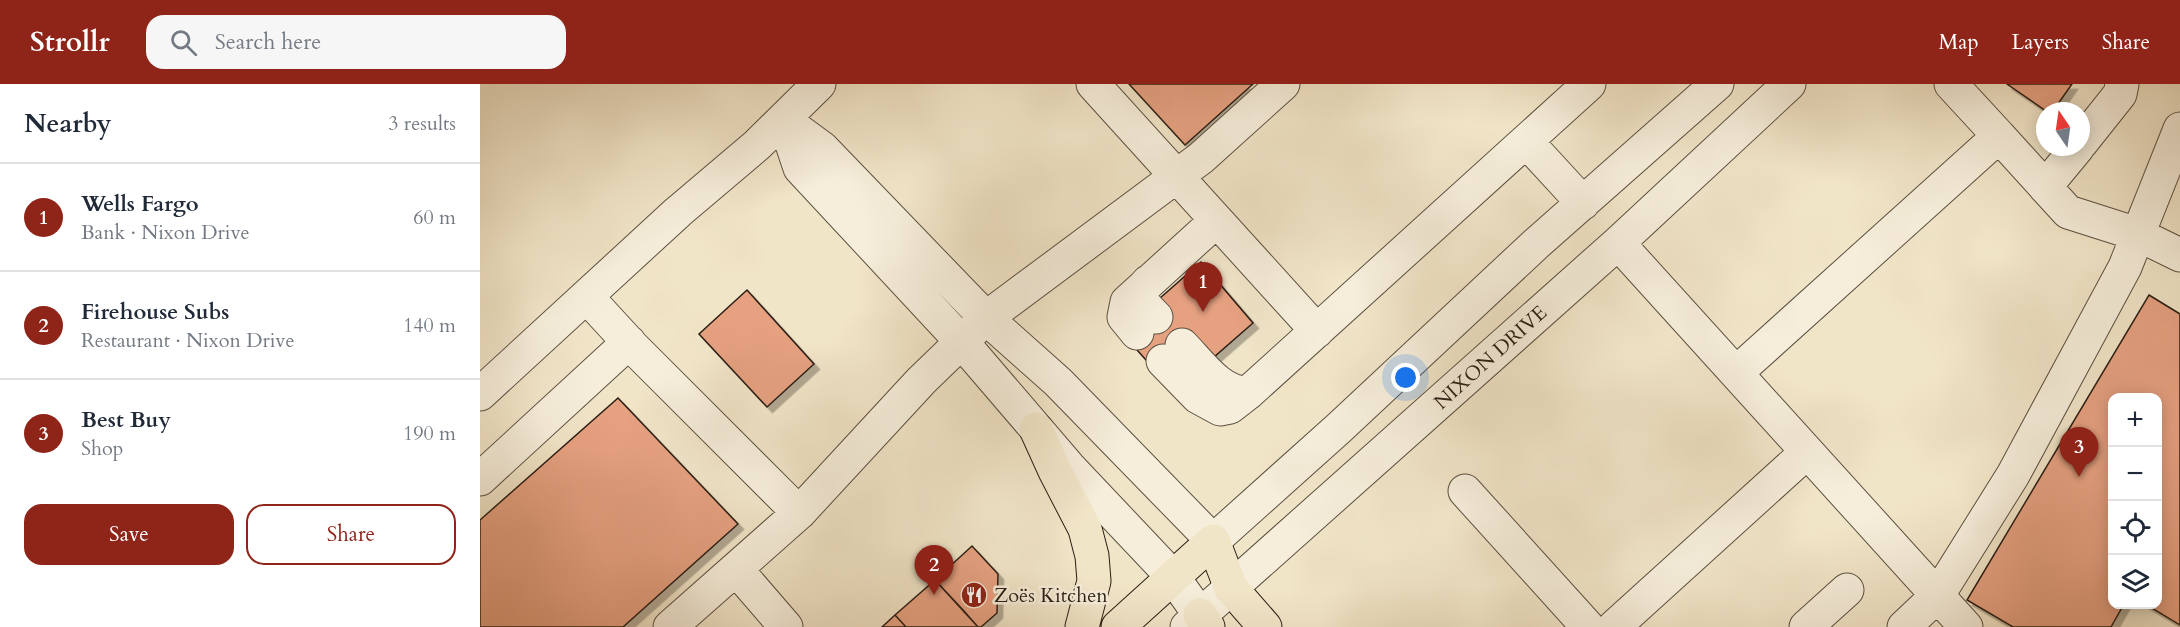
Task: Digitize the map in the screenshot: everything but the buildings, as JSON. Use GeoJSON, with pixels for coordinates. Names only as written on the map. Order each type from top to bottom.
{"type":"FeatureCollection","features":[{"type":"Feature","properties":{"kind":"main road"},"geometry":{"type":"LineString","coordinates":[[1036,429],[1085,530],[1092,556],[1094,581],[1082,627]]}},
{"type":"Feature","properties":{"kind":"main road"},"geometry":{"type":"LineString","coordinates":[[1118,627],[1213,541],[1231,588],[1265,627]]}},
{"type":"Feature","properties":{"kind":"street"},"geometry":{"type":"LineString","coordinates":[[480,394],[687,205],[784,120],[819,84]]}},
{"type":"Feature","properties":{"kind":"street"},"geometry":{"type":"LineString","coordinates":[[1092,84],[1317,331]]}},
{"type":"Feature","properties":{"kind":"street"},"geometry":{"type":"LineString","coordinates":[[670,627],[799,513],[921,381],[986,318],[1201,158],[1283,84]]}},
{"type":"Feature","properties":{"kind":"street"},"geometry":{"type":"LineString","coordinates":[[1173,353],[1198,397],[1210,406],[1220,409],[1230,407],[1317,331],[1588,84]]}},
{"type":"Feature","properties":{"kind":"street"},"geometry":{"type":"LineString","coordinates":[[784,120],[822,148],[986,318],[1058,382],[1213,541],[1583,203],[1717,84]]}},
{"type":"Feature","properties":{"kind":"street","name":"NIXON DRIVE"},"geometry":{"type":"LineString","coordinates":[[1198,623],[1231,588],[1618,243],[1789,84]]}},
{"type":"Feature","properties":{"kind":"street"},"geometry":{"type":"LineString","coordinates":[[1951,84],[2068,212],[2138,234],[2180,255]]}},
{"type":"Feature","properties":{"kind":"street"},"geometry":{"type":"LineString","coordinates":[[2090,132],[2120,94],[2122,84]]}},
{"type":"Feature","properties":{"kind":"street"},"geometry":{"type":"LineString","coordinates":[[784,120],[800,168],[961,341],[1036,429],[1173,577],[1198,623]]}},
{"type":"Feature","properties":{"kind":"street"},"geometry":{"type":"LineString","coordinates":[[1904,627],[1938,595],[2013,476],[2125,267],[2180,129]]}},
{"type":"Feature","properties":{"kind":"street"},"geometry":{"type":"LineString","coordinates":[[1736,373],[1999,136]]}},
{"type":"Feature","properties":{"kind":"street"},"geometry":{"type":"LineString","coordinates":[[1526,141],[1583,203]]}},
{"type":"Feature","properties":{"kind":"street"},"geometry":{"type":"LineString","coordinates":[[2045,187],[2071,156]]}},
{"type":"Feature","properties":{"kind":"street"},"geometry":{"type":"LineString","coordinates":[[1146,325],[1140,294],[1142,288],[1216,221]]}},
{"type":"Feature","properties":{"kind":"street"},"geometry":{"type":"LineString","coordinates":[[1618,243],[1966,627]]}},
{"type":"Feature","properties":{"kind":"street"},"geometry":{"type":"LineString","coordinates":[[587,297],[799,513]]}},
{"type":"Feature","properties":{"kind":"street"},"geometry":{"type":"LineString","coordinates":[[480,479],[629,342]]}},
{"type":"Feature","properties":{"kind":"street"},"geometry":{"type":"LineString","coordinates":[[1614,627],[1807,452]]}},
{"type":"Feature","properties":{"kind":"street"},"geometry":{"type":"LineString","coordinates":[[1465,491],[1588,627]]}},
{"type":"Feature","properties":{"kind":"street"},"geometry":{"type":"LineString","coordinates":[[736,569],[786,627]]}},
{"type":"Feature","properties":{"kind":"street"},"geometry":{"type":"LineString","coordinates":[[1806,627],[1847,590]]}},
{"type":"Feature","properties":{"kind":"place","name":"Wells Fargo"},"geometry":{"type":"Point","coordinates":[1203,312]}},
{"type":"Feature","properties":{"kind":"place","name":"Best Buy"},"geometry":{"type":"Point","coordinates":[2079,477]}},
{"type":"Feature","properties":{"kind":"place","name":"Firehouse Subs"},"geometry":{"type":"Point","coordinates":[934,595]}},
{"type":"Feature","properties":{"kind":"place","name":"Zoës Kitchen"},"geometry":{"type":"Point","coordinates":[974,595]}}]}
